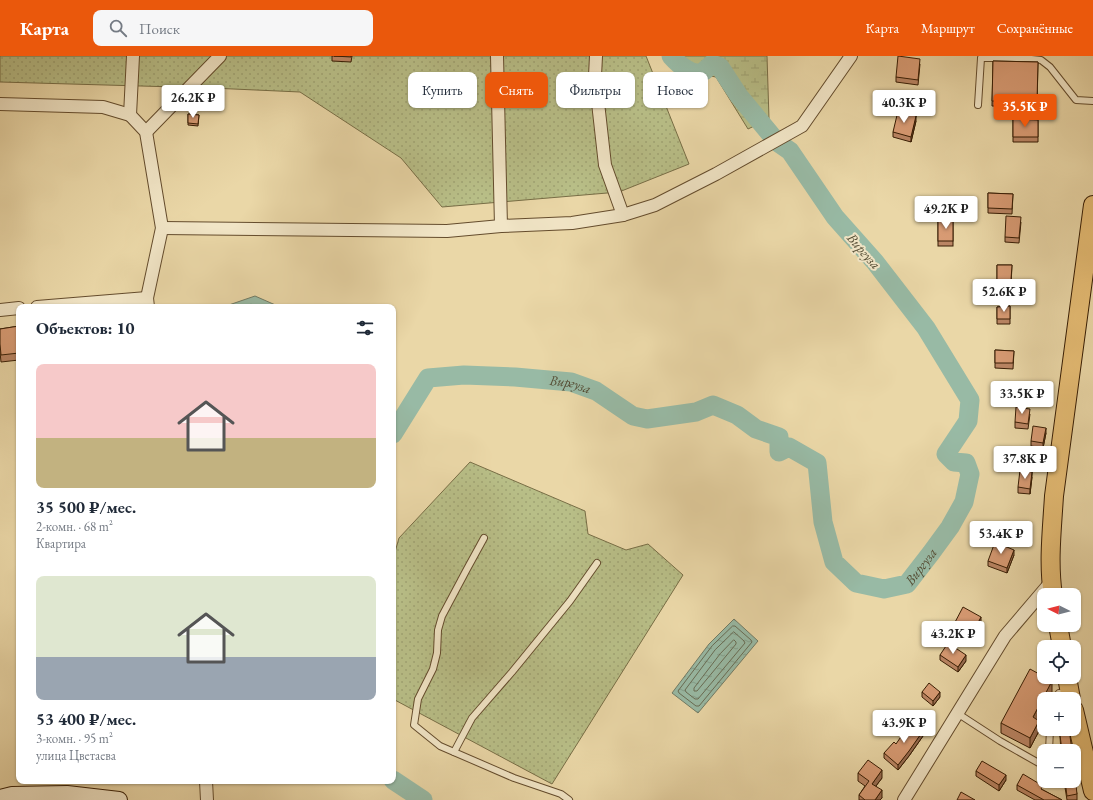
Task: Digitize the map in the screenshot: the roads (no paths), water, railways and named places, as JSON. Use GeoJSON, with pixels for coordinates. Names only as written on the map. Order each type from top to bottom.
{"type":"FeatureCollection","features":[{"type":"Feature","properties":{"kind":"main road"},"geometry":{"type":"LineString","coordinates":[[1052,588],[1051,537],[1054,496],[1093,205]]}},
{"type":"Feature","properties":{"kind":"main road"},"geometry":{"type":"LineString","coordinates":[[1080,736],[1093,791]]}},
{"type":"Feature","properties":{"kind":"street"},"geometry":{"type":"LineString","coordinates":[[130,115],[133,56]]}},
{"type":"Feature","properties":{"kind":"street"},"geometry":{"type":"LineString","coordinates":[[146,132],[220,56]]}},
{"type":"Feature","properties":{"kind":"street"},"geometry":{"type":"LineString","coordinates":[[497,56],[501,226]]}},
{"type":"Feature","properties":{"kind":"street"},"geometry":{"type":"LineString","coordinates":[[596,56],[595,76],[605,165],[623,215]]}},
{"type":"Feature","properties":{"kind":"street"},"geometry":{"type":"LineString","coordinates":[[162,228],[447,231],[501,226],[572,223],[623,215],[655,205],[716,174],[802,126],[851,56]]}},
{"type":"Feature","properties":{"kind":"street"},"geometry":{"type":"LineString","coordinates":[[0,104],[103,107],[130,115],[146,132],[162,228],[147,303],[120,304]]}},
{"type":"Feature","properties":{"kind":"street"},"geometry":{"type":"LineString","coordinates":[[0,310],[16,308]]}},
{"type":"Feature","properties":{"kind":"street"},"geometry":{"type":"LineString","coordinates":[[904,800],[1005,636],[1037,604]]}},
{"type":"Feature","properties":{"kind":"street"},"geometry":{"type":"LineString","coordinates":[[206,784],[208,800]]}},
{"type":"Feature","properties":{"kind":"street"},"geometry":{"type":"LineString","coordinates":[[0,798],[12,796],[67,794],[119,800]]}},
{"type":"Feature","properties":{"kind":"lane"},"geometry":{"type":"LineString","coordinates":[[978,105],[981,58],[1022,58],[1041,60],[1050,66],[1076,100],[1093,101]]}},
{"type":"Feature","properties":{"kind":"lane"},"geometry":{"type":"LineString","coordinates":[[484,538],[466,568],[442,616],[438,630],[437,652],[433,668],[418,699],[414,725],[440,746],[514,778],[561,794],[569,800]]}},
{"type":"Feature","properties":{"kind":"lane"},"geometry":{"type":"LineString","coordinates":[[454,752],[472,718],[570,601],[597,563]]}},
{"type":"Feature","properties":{"kind":"lane"},"geometry":{"type":"LineString","coordinates":[[957,713],[1000,741],[1037,762]]}},
{"type":"Feature","properties":{"kind":"water"},"geometry":{"type":"Polygon","coordinates":[[[255,296],[273,304],[232,304],[255,296]]]}},
{"type":"Feature","properties":{"kind":"water"},"geometry":{"type":"Polygon","coordinates":[[[734,619],[758,641],[698,713],[672,693],[709,644],[734,619]]]}},
{"type":"Feature","properties":{"kind":"waterway","name":"Виргуза"},"geometry":{"type":"LineString","coordinates":[[396,429],[428,378],[464,375],[515,377],[571,382],[596,391],[633,416],[647,419],[696,412],[713,405],[737,415],[756,429],[779,437],[779,452],[789,447],[817,463],[823,522],[834,562],[856,583],[884,589],[907,584],[931,553],[950,527],[964,502],[970,474],[966,463],[954,462],[946,454],[968,421],[970,400],[926,328],[875,262],[835,217],[790,151],[777,142],[739,96],[720,67],[712,64],[704,71],[696,73],[686,69],[671,56]]}},
{"type":"Feature","properties":{"kind":"waterway","name":"Виргуза"},"geometry":{"type":"LineString","coordinates":[[396,782],[423,800]]}}]}
